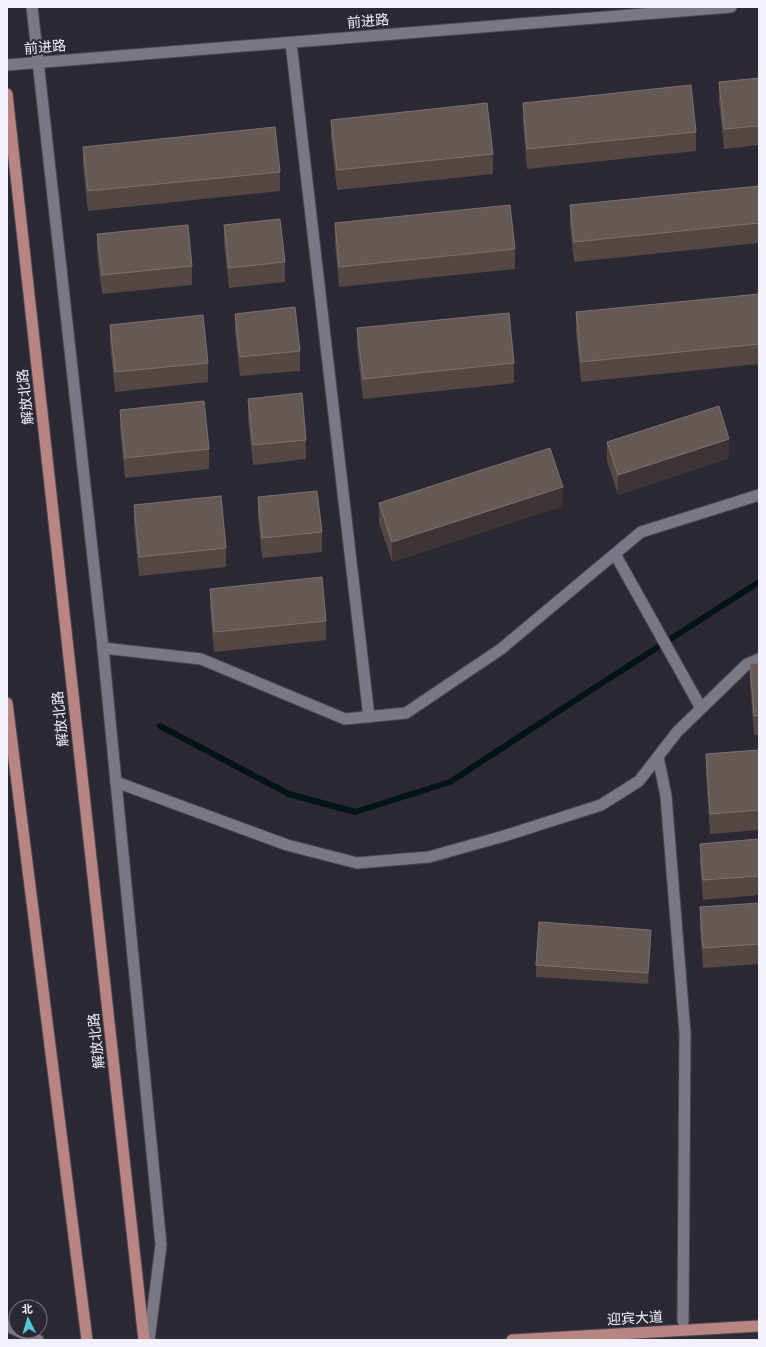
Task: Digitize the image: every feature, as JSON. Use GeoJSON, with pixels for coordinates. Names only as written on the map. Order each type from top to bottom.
{"type":"FeatureCollection","features":[{"type":"Feature","properties":{"kind":"main road","name":"解放北路"},"geometry":{"type":"LineString","coordinates":[[7,94],[144,1340]]}},
{"type":"Feature","properties":{"kind":"main road"},"geometry":{"type":"LineString","coordinates":[[7,703],[86,1340]]}},
{"type":"Feature","properties":{"kind":"main road","name":"迎宾大道"},"geometry":{"type":"LineString","coordinates":[[512,1340],[759,1326]]}},
{"type":"Feature","properties":{"kind":"street"},"geometry":{"type":"LineString","coordinates":[[32,7],[103,648],[161,1245],[149,1340]]}},
{"type":"Feature","properties":{"kind":"street","name":"前进路"},"geometry":{"type":"LineString","coordinates":[[7,65],[731,7]]}},
{"type":"Feature","properties":{"kind":"street"},"geometry":{"type":"LineString","coordinates":[[291,42],[369,717]]}},
{"type":"Feature","properties":{"kind":"street"},"geometry":{"type":"LineString","coordinates":[[103,648],[201,659],[346,719],[406,713],[501,649],[641,532],[759,495]]}},
{"type":"Feature","properties":{"kind":"street"},"geometry":{"type":"LineString","coordinates":[[615,554],[701,708]]}},
{"type":"Feature","properties":{"kind":"street"},"geometry":{"type":"LineString","coordinates":[[116,782],[287,845],[357,863],[429,857],[504,836],[601,805],[639,781],[677,732],[746,664],[759,659]]}},
{"type":"Feature","properties":{"kind":"street"},"geometry":{"type":"LineString","coordinates":[[658,756],[666,796],[685,1033],[683,1321]]}},
{"type":"Feature","properties":{"kind":"building"},"geometry":{"type":"Polygon","coordinates":[[[759,78],[759,126],[724,129],[719,82],[759,78]]]}},
{"type":"Feature","properties":{"kind":"building"},"geometry":{"type":"Polygon","coordinates":[[[691,85],[696,132],[527,149],[523,103],[691,85]]]}},
{"type":"Feature","properties":{"kind":"building"},"geometry":{"type":"Polygon","coordinates":[[[487,103],[493,154],[337,170],[331,120],[487,103]]]}},
{"type":"Feature","properties":{"kind":"building"},"geometry":{"type":"Polygon","coordinates":[[[275,127],[280,172],[88,191],[83,147],[275,127]]]}},
{"type":"Feature","properties":{"kind":"building"},"geometry":{"type":"Polygon","coordinates":[[[759,186],[759,223],[574,242],[570,205],[759,186]]]}},
{"type":"Feature","properties":{"kind":"building"},"geometry":{"type":"Polygon","coordinates":[[[510,205],[515,249],[339,267],[335,223],[510,205]]]}},
{"type":"Feature","properties":{"kind":"building"},"geometry":{"type":"Polygon","coordinates":[[[280,219],[285,262],[229,268],[224,225],[280,219]]]}},
{"type":"Feature","properties":{"kind":"building"},"geometry":{"type":"Polygon","coordinates":[[[188,225],[192,266],[102,275],[97,234],[188,225]]]}},
{"type":"Feature","properties":{"kind":"building"},"geometry":{"type":"Polygon","coordinates":[[[759,294],[759,344],[581,362],[576,312],[759,294]]]}},
{"type":"Feature","properties":{"kind":"building"},"geometry":{"type":"Polygon","coordinates":[[[295,307],[300,351],[240,357],[235,314],[295,307]]]}},
{"type":"Feature","properties":{"kind":"building"},"geometry":{"type":"Polygon","coordinates":[[[509,313],[514,363],[363,379],[357,328],[509,313]]]}},
{"type":"Feature","properties":{"kind":"building"},"geometry":{"type":"Polygon","coordinates":[[[203,315],[208,363],[115,372],[110,325],[203,315]]]}},
{"type":"Feature","properties":{"kind":"building"},"geometry":{"type":"Polygon","coordinates":[[[302,393],[306,440],[253,445],[248,399],[302,393]]]}},
{"type":"Feature","properties":{"kind":"building"},"geometry":{"type":"Polygon","coordinates":[[[204,401],[209,449],[125,458],[120,410],[204,401]]]}},
{"type":"Feature","properties":{"kind":"building"},"geometry":{"type":"Polygon","coordinates":[[[719,406],[729,439],[618,475],[607,442],[719,406]]]}},
{"type":"Feature","properties":{"kind":"building"},"geometry":{"type":"Polygon","coordinates":[[[550,448],[563,487],[392,542],[379,503],[550,448]]]}},
{"type":"Feature","properties":{"kind":"building"},"geometry":{"type":"Polygon","coordinates":[[[317,491],[322,532],[262,538],[258,497],[317,491]]]}},
{"type":"Feature","properties":{"kind":"building"},"geometry":{"type":"Polygon","coordinates":[[[221,496],[226,548],[139,557],[134,505],[221,496]]]}},
{"type":"Feature","properties":{"kind":"building"},"geometry":{"type":"Polygon","coordinates":[[[322,577],[326,621],[214,632],[210,589],[322,577]]]}},
{"type":"Feature","properties":{"kind":"building"},"geometry":{"type":"Polygon","coordinates":[[[759,663],[759,715],[754,716],[750,664],[759,663]]]}},
{"type":"Feature","properties":{"kind":"building"},"geometry":{"type":"Polygon","coordinates":[[[759,750],[759,810],[710,814],[706,754],[759,750]]]}},
{"type":"Feature","properties":{"kind":"building"},"geometry":{"type":"Polygon","coordinates":[[[759,839],[759,876],[703,880],[700,844],[759,839]]]}},
{"type":"Feature","properties":{"kind":"building"},"geometry":{"type":"Polygon","coordinates":[[[759,903],[759,944],[703,948],[700,907],[759,903]]]}},
{"type":"Feature","properties":{"kind":"building"},"geometry":{"type":"Polygon","coordinates":[[[539,922],[651,930],[648,973],[536,965],[539,922]]]}},
{"type":"Feature","properties":{"kind":"waterway"},"geometry":{"type":"LineString","coordinates":[[160,726],[289,794],[355,812],[450,782],[759,582]]}}]}
